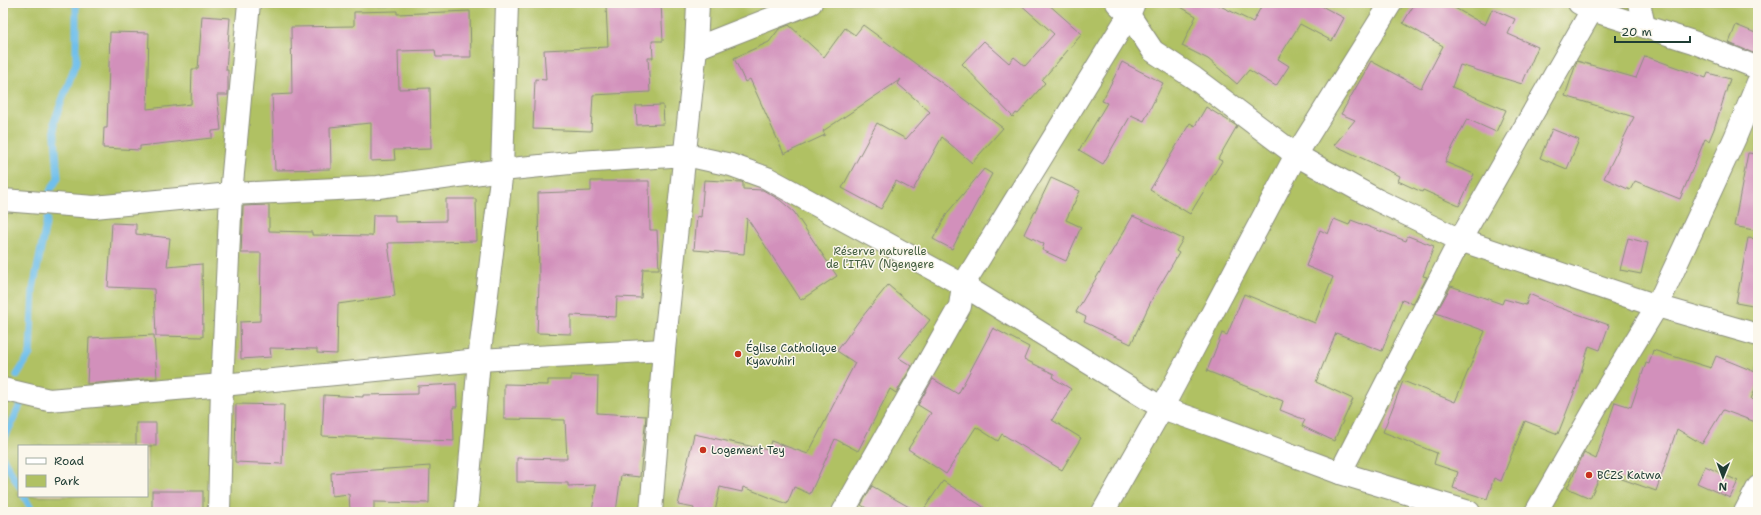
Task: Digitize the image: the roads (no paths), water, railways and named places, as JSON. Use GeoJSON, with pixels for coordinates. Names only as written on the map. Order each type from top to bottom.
{"type":"FeatureCollection","features":[{"type":"Feature","properties":{"kind":"street"},"geometry":{"type":"LineString","coordinates":[[219,512],[222,385],[231,194],[249,3]]}},
{"type":"Feature","properties":{"kind":"street"},"geometry":{"type":"LineString","coordinates":[[466,512],[479,360],[502,170],[507,3]]}},
{"type":"Feature","properties":{"kind":"street"},"geometry":{"type":"LineString","coordinates":[[650,512],[664,350],[686,155],[696,48],[698,3]]}},
{"type":"Feature","properties":{"kind":"street"},"geometry":{"type":"LineString","coordinates":[[696,48],[811,3]]}},
{"type":"Feature","properties":{"kind":"street"},"geometry":{"type":"LineString","coordinates":[[1103,512],[1162,408],[1296,155],[1391,3]]}},
{"type":"Feature","properties":{"kind":"street"},"geometry":{"type":"LineString","coordinates":[[1640,3],[1644,26]]}},
{"type":"Feature","properties":{"kind":"street"},"geometry":{"type":"LineString","coordinates":[[1340,473],[1460,240],[1586,6],[1693,42],[1758,68]]}},
{"type":"Feature","properties":{"kind":"street"},"geometry":{"type":"LineString","coordinates":[[843,512],[960,306],[964,285],[1127,7],[1153,52],[1194,78],[1296,155],[1377,200],[1460,240],[1657,306],[1758,335]]}},
{"type":"Feature","properties":{"kind":"street"},"geometry":{"type":"LineString","coordinates":[[1536,512],[1604,393],[1657,306],[1735,138],[1758,82]]}},
{"type":"Feature","properties":{"kind":"street"},"geometry":{"type":"LineString","coordinates":[[3,200],[94,206],[231,194],[378,187],[502,170],[579,162],[686,155],[731,165],[767,178],[964,285],[1162,408],[1217,426],[1340,473],[1469,512]]}},
{"type":"Feature","properties":{"kind":"street"},"geometry":{"type":"LineString","coordinates":[[3,389],[49,400],[479,360],[664,350]]}},
{"type":"Feature","properties":{"kind":"street"},"geometry":{"type":"LineString","coordinates":[[1745,512],[1758,487]]}},
{"type":"Feature","properties":{"kind":"waterway"},"geometry":{"type":"LineString","coordinates":[[50,191],[58,178],[54,122],[76,63],[76,3]]}},
{"type":"Feature","properties":{"kind":"waterway"},"geometry":{"type":"LineString","coordinates":[[17,375],[30,354],[33,289],[47,219]]}},
{"type":"Feature","properties":{"kind":"waterway"},"geometry":{"type":"LineString","coordinates":[[3,442],[21,403]]}},
{"type":"Feature","properties":{"kind":"waterway"},"geometry":{"type":"LineString","coordinates":[[3,458],[18,484]]}},
{"type":"Feature","properties":{"kind":"waterway"},"geometry":{"type":"LineString","coordinates":[[25,497],[33,512]]}},
{"type":"Feature","properties":{"kind":"place","name":"Église Catholique Kyavuhiri"},"geometry":{"type":"Point","coordinates":[738,354]}},
{"type":"Feature","properties":{"kind":"place","name":"Logement Tey"},"geometry":{"type":"Point","coordinates":[703,450]}},
{"type":"Feature","properties":{"kind":"place","name":"BCZS Katwa"},"geometry":{"type":"Point","coordinates":[1589,475]}},
{"type":"Feature","properties":{"kind":"park label","name":"Réserve naturelle de l'ITAV (Ngengere"},"geometry":{"type":"Point","coordinates":[880,257]}}]}
